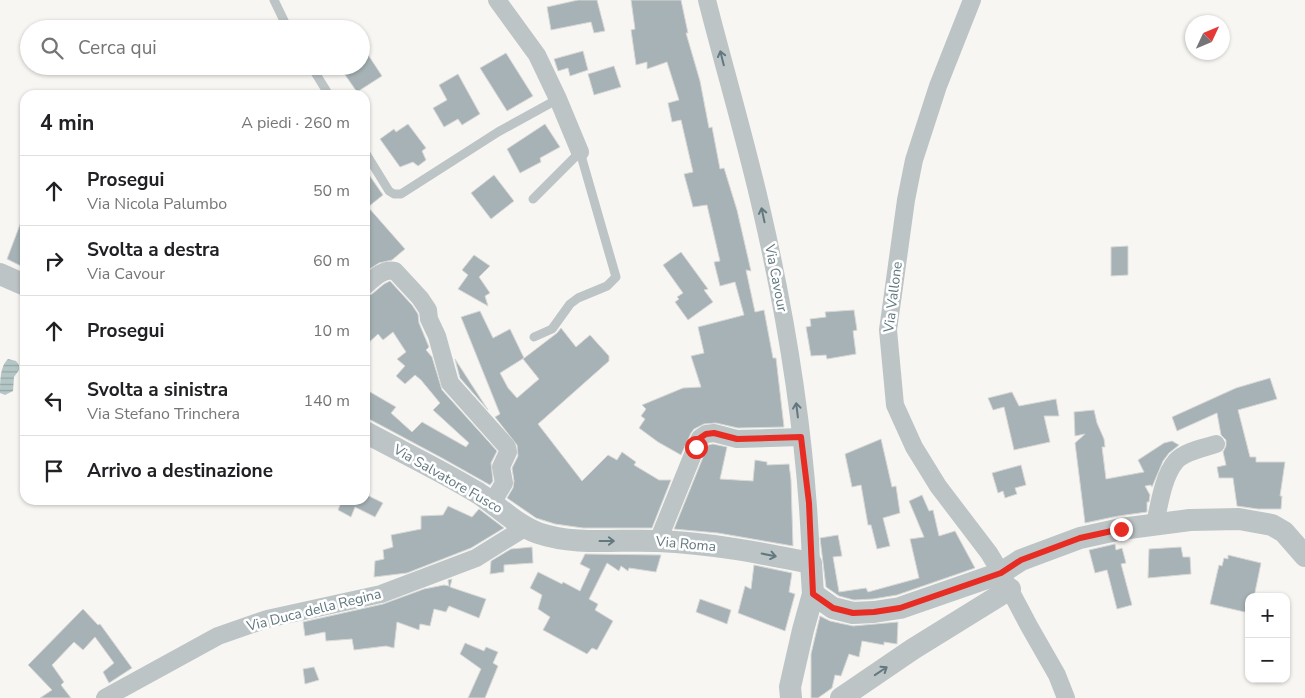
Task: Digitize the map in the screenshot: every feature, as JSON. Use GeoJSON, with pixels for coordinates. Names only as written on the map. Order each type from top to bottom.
{"type":"FeatureCollection","features":[{"type":"Feature","properties":{"kind":"street"},"geometry":{"type":"LineString","coordinates":[[497,0],[537,55],[580,152]]}},
{"type":"Feature","properties":{"kind":"street","name":"Via Cavour"},"geometry":{"type":"LineString","coordinates":[[707,0],[762,211],[780,301],[801,437],[809,503],[812,563]]}},
{"type":"Feature","properties":{"kind":"street","name":"Via Vallone"},"geometry":{"type":"LineString","coordinates":[[972,0],[938,86],[914,160],[906,200],[888,330],[895,405],[914,447],[938,486],[989,553],[1006,581],[1057,675],[1066,698]]}},
{"type":"Feature","properties":{"kind":"street"},"geometry":{"type":"LineString","coordinates":[[370,282],[383,272],[395,271],[420,298],[428,310],[429,319],[439,342],[450,383],[507,447],[508,452],[500,467],[504,483],[492,503]]}},
{"type":"Feature","properties":{"kind":"street"},"geometry":{"type":"LineString","coordinates":[[0,274],[20,283]]}},
{"type":"Feature","properties":{"kind":"street"},"geometry":{"type":"LineString","coordinates":[[658,541],[700,438],[706,434],[714,433],[737,439],[801,437]]}},
{"type":"Feature","properties":{"kind":"street","name":"Via Salvatore Fusco"},"geometry":{"type":"LineString","coordinates":[[370,435],[478,494],[526,528],[558,539]]}},
{"type":"Feature","properties":{"kind":"street"},"geometry":{"type":"LineString","coordinates":[[1155,524],[1161,496],[1176,461],[1187,454],[1216,444]]}},
{"type":"Feature","properties":{"kind":"street"},"geometry":{"type":"LineString","coordinates":[[841,698],[913,649],[1006,581],[1021,560],[1080,538],[1155,524],[1239,518],[1272,525],[1284,532],[1305,556]]}},
{"type":"Feature","properties":{"kind":"street","name":"Via Duca della Regina"},"geometry":{"type":"LineString","coordinates":[[105,698],[218,636],[268,619],[381,594],[476,558],[526,528]]}},
{"type":"Feature","properties":{"kind":"street","name":"Via Roma"},"geometry":{"type":"LineString","coordinates":[[558,539],[658,541],[720,547],[812,563]]}},
{"type":"Feature","properties":{"kind":"street"},"geometry":{"type":"LineString","coordinates":[[792,698],[790,687],[802,630],[813,594],[812,563]]}},
{"type":"Feature","properties":{"kind":"street"},"geometry":{"type":"LineString","coordinates":[[813,594],[833,608],[853,613],[874,612],[900,608],[1006,581]]}},
{"type":"Feature","properties":{"kind":"lane"},"geometry":{"type":"LineString","coordinates":[[274,0],[284,20]]}},
{"type":"Feature","properties":{"kind":"lane"},"geometry":{"type":"LineString","coordinates":[[317,75],[326,90]]}},
{"type":"Feature","properties":{"kind":"lane"},"geometry":{"type":"LineString","coordinates":[[370,160],[389,191],[394,194],[401,194],[498,132],[558,99]]}},
{"type":"Feature","properties":{"kind":"lane"},"geometry":{"type":"LineString","coordinates":[[532,199],[580,152],[616,277],[607,286],[578,298],[570,304],[552,329],[534,337]]}},
{"type":"Feature","properties":{"kind":"shaded area"},"geometry":{"type":"Polygon","coordinates":[[[8,359],[16,361],[19,365],[19,370],[14,377],[13,391],[5,395],[0,393],[0,379],[3,366],[8,359]]]}},
{"type":"Feature","properties":{"kind":"building"},"geometry":{"type":"Polygon","coordinates":[[[578,0],[597,0],[605,31],[594,33],[591,22],[551,30],[547,7],[578,0]]]}},
{"type":"Feature","properties":{"kind":"building"},"geometry":{"type":"Polygon","coordinates":[[[631,0],[681,0],[688,33],[686,33],[700,81],[709,128],[712,127],[720,169],[724,168],[737,210],[751,271],[746,270],[755,312],[764,310],[773,358],[776,358],[784,427],[738,428],[716,423],[704,424],[694,429],[691,433],[681,455],[658,442],[639,428],[645,419],[641,416],[646,409],[642,405],[683,388],[701,387],[691,356],[704,353],[698,327],[744,315],[735,282],[720,286],[714,262],[720,261],[707,205],[693,207],[684,174],[693,172],[681,120],[672,122],[668,103],[679,100],[667,62],[647,69],[647,62],[636,65],[631,30],[635,29],[631,0]]]}},
{"type":"Feature","properties":{"kind":"building"},"geometry":{"type":"Polygon","coordinates":[[[583,51],[588,70],[570,76],[568,68],[558,71],[554,59],[583,51]]]}},
{"type":"Feature","properties":{"kind":"building"},"geometry":{"type":"Polygon","coordinates":[[[506,53],[533,96],[507,111],[480,68],[506,53]]]}},
{"type":"Feature","properties":{"kind":"building"},"geometry":{"type":"Polygon","coordinates":[[[370,58],[382,76],[360,90],[356,90],[345,75],[370,75],[370,58]]]}},
{"type":"Feature","properties":{"kind":"building"},"geometry":{"type":"Polygon","coordinates":[[[614,66],[621,87],[594,95],[588,74],[614,66]]]}},
{"type":"Feature","properties":{"kind":"building"},"geometry":{"type":"Polygon","coordinates":[[[458,74],[480,114],[462,125],[458,119],[444,127],[433,108],[447,100],[439,85],[458,74]]]}},
{"type":"Feature","properties":{"kind":"building"},"geometry":{"type":"Polygon","coordinates":[[[408,124],[426,148],[422,151],[426,160],[418,166],[413,162],[400,167],[380,139],[394,129],[396,132],[408,124]]]}},
{"type":"Feature","properties":{"kind":"building"},"geometry":{"type":"Polygon","coordinates":[[[545,124],[560,147],[540,158],[541,162],[520,173],[507,149],[545,124]]]}},
{"type":"Feature","properties":{"kind":"building"},"geometry":{"type":"Polygon","coordinates":[[[494,175],[514,201],[491,219],[471,193],[494,175]]]}},
{"type":"Feature","properties":{"kind":"building"},"geometry":{"type":"Polygon","coordinates":[[[370,176],[383,195],[370,205],[370,176]]]}},
{"type":"Feature","properties":{"kind":"building"},"geometry":{"type":"Polygon","coordinates":[[[370,209],[405,249],[392,260],[379,263],[370,269],[370,209]]]}},
{"type":"Feature","properties":{"kind":"building"},"geometry":{"type":"Polygon","coordinates":[[[20,225],[20,266],[7,259],[20,225]]]}},
{"type":"Feature","properties":{"kind":"building"},"geometry":{"type":"Polygon","coordinates":[[[1128,246],[1128,275],[1111,276],[1111,247],[1128,246]]]}},
{"type":"Feature","properties":{"kind":"building"},"geometry":{"type":"Polygon","coordinates":[[[681,252],[708,289],[704,290],[713,302],[688,320],[675,302],[679,299],[677,297],[683,293],[663,265],[681,252]]]}},
{"type":"Feature","properties":{"kind":"building"},"geometry":{"type":"Polygon","coordinates":[[[474,255],[490,266],[479,277],[490,293],[485,296],[488,306],[458,289],[468,275],[462,270],[474,255]]]}},
{"type":"Feature","properties":{"kind":"building"},"geometry":{"type":"Polygon","coordinates":[[[390,281],[412,305],[418,314],[419,323],[429,347],[426,350],[432,357],[442,390],[497,451],[491,463],[493,481],[490,485],[370,420],[370,392],[396,407],[391,413],[412,432],[422,422],[466,447],[469,443],[433,410],[440,403],[421,380],[415,375],[405,384],[396,376],[405,366],[397,359],[406,352],[393,332],[383,340],[378,334],[370,341],[370,295],[390,281]]]}},
{"type":"Feature","properties":{"kind":"building"},"geometry":{"type":"Polygon","coordinates":[[[854,310],[857,330],[853,331],[856,354],[827,359],[826,355],[811,356],[806,327],[811,326],[810,319],[826,317],[825,312],[854,310]]]}},
{"type":"Feature","properties":{"kind":"building"},"geometry":{"type":"Polygon","coordinates":[[[480,311],[493,338],[510,329],[524,358],[500,373],[508,388],[517,398],[539,379],[523,359],[561,328],[576,347],[590,335],[609,356],[609,361],[538,424],[582,481],[608,455],[617,460],[622,452],[636,462],[634,465],[659,480],[671,480],[652,528],[583,528],[555,524],[536,518],[507,498],[513,488],[512,468],[518,456],[517,445],[495,417],[500,414],[461,317],[480,311]]]}},
{"type":"Feature","properties":{"kind":"building"},"geometry":{"type":"Polygon","coordinates":[[[455,359],[488,410],[460,378],[455,359]]]}},
{"type":"Feature","properties":{"kind":"building"},"geometry":{"type":"Polygon","coordinates":[[[1270,378],[1277,399],[1238,410],[1250,457],[1256,457],[1256,462],[1285,462],[1280,496],[1282,496],[1281,509],[1258,509],[1237,506],[1233,478],[1219,478],[1217,467],[1226,465],[1223,452],[1226,440],[1221,435],[1217,413],[1177,431],[1172,417],[1236,388],[1270,378]]]}},
{"type":"Feature","properties":{"kind":"building"},"geometry":{"type":"Polygon","coordinates":[[[1012,392],[1019,406],[1056,399],[1059,416],[1044,416],[1050,442],[1014,450],[1004,407],[993,410],[988,398],[1012,392]]]}},
{"type":"Feature","properties":{"kind":"building"},"geometry":{"type":"Polygon","coordinates":[[[1094,410],[1104,439],[1105,447],[1102,447],[1106,479],[1144,472],[1138,460],[1164,443],[1172,441],[1179,445],[1163,461],[1152,487],[1151,485],[1145,486],[1150,495],[1149,502],[1147,502],[1147,512],[1085,523],[1075,443],[1085,434],[1075,436],[1074,412],[1094,410]]]}},
{"type":"Feature","properties":{"kind":"building"},"geometry":{"type":"Polygon","coordinates":[[[881,439],[892,487],[896,486],[900,513],[883,518],[890,546],[877,549],[871,525],[868,525],[861,485],[852,487],[845,454],[881,439]]]}},
{"type":"Feature","properties":{"kind":"building"},"geometry":{"type":"Polygon","coordinates":[[[713,444],[727,447],[720,479],[753,481],[755,460],[767,462],[767,465],[789,464],[793,546],[718,533],[674,529],[708,445],[713,444]]]}},
{"type":"Feature","properties":{"kind":"building"},"geometry":{"type":"Polygon","coordinates":[[[1021,465],[1026,485],[1015,488],[1017,494],[1005,498],[1003,491],[998,493],[992,473],[1021,465]]]}},
{"type":"Feature","properties":{"kind":"building"},"geometry":{"type":"Polygon","coordinates":[[[922,495],[929,511],[933,510],[939,536],[955,531],[975,568],[897,595],[873,599],[854,600],[839,596],[826,587],[820,538],[838,535],[842,556],[833,557],[839,592],[866,588],[868,592],[919,578],[910,539],[924,537],[909,501],[922,495]]]}},
{"type":"Feature","properties":{"kind":"building"},"geometry":{"type":"Polygon","coordinates":[[[370,496],[383,503],[375,517],[355,507],[351,517],[338,510],[340,505],[370,505],[370,496]]]}},
{"type":"Feature","properties":{"kind":"building"},"geometry":{"type":"Polygon","coordinates":[[[448,506],[472,517],[479,509],[504,528],[471,548],[407,573],[374,577],[375,561],[384,559],[383,550],[393,547],[391,535],[421,529],[421,516],[443,515],[448,506]]]}},
{"type":"Feature","properties":{"kind":"building"},"geometry":{"type":"Polygon","coordinates":[[[1115,544],[1116,550],[1122,548],[1126,563],[1121,564],[1132,605],[1117,609],[1107,570],[1095,573],[1089,550],[1115,544]]]}},
{"type":"Feature","properties":{"kind":"building"},"geometry":{"type":"Polygon","coordinates":[[[532,547],[533,563],[504,565],[504,572],[490,574],[491,561],[511,549],[532,547]]]}},
{"type":"Feature","properties":{"kind":"building"},"geometry":{"type":"Polygon","coordinates":[[[1181,547],[1183,557],[1190,557],[1191,574],[1148,578],[1149,549],[1181,547]]]}},
{"type":"Feature","properties":{"kind":"building"},"geometry":{"type":"Polygon","coordinates":[[[585,554],[661,555],[656,572],[629,568],[628,571],[621,566],[619,571],[607,563],[589,599],[598,604],[595,610],[613,621],[597,650],[592,648],[587,654],[543,630],[550,617],[538,609],[542,595],[530,588],[538,572],[580,591],[590,569],[580,564],[585,554]]]}},
{"type":"Feature","properties":{"kind":"building"},"geometry":{"type":"Polygon","coordinates":[[[1228,555],[1261,563],[1255,593],[1245,593],[1245,612],[1210,604],[1219,565],[1222,566],[1224,558],[1228,559],[1228,555]]]}},
{"type":"Feature","properties":{"kind":"building"},"geometry":{"type":"Polygon","coordinates":[[[754,565],[792,573],[789,592],[795,594],[785,631],[738,613],[745,586],[751,589],[754,565]]]}},
{"type":"Feature","properties":{"kind":"building"},"geometry":{"type":"Polygon","coordinates":[[[452,579],[450,587],[486,599],[479,618],[449,606],[446,612],[434,609],[430,626],[420,624],[419,630],[397,622],[394,648],[386,646],[354,650],[352,639],[326,641],[325,632],[305,636],[303,622],[383,604],[424,589],[444,585],[449,586],[448,580],[452,579]]]}},
{"type":"Feature","properties":{"kind":"building"},"geometry":{"type":"Polygon","coordinates":[[[700,599],[731,610],[727,624],[696,612],[700,599]]]}},
{"type":"Feature","properties":{"kind":"building"},"geometry":{"type":"Polygon","coordinates":[[[83,609],[98,625],[100,624],[132,668],[109,683],[103,672],[114,663],[95,637],[83,650],[74,642],[52,665],[64,682],[61,685],[71,698],[40,698],[52,690],[28,665],[83,609]]]}},
{"type":"Feature","properties":{"kind":"building"},"geometry":{"type":"Polygon","coordinates":[[[820,616],[830,621],[853,626],[898,622],[897,644],[884,642],[884,645],[862,641],[859,657],[849,654],[841,676],[835,675],[832,688],[818,698],[811,698],[811,654],[820,616]]]}},
{"type":"Feature","properties":{"kind":"building"},"geometry":{"type":"Polygon","coordinates":[[[465,643],[484,651],[486,647],[498,652],[493,663],[498,666],[485,698],[468,698],[481,669],[460,654],[465,643]]]}},
{"type":"Feature","properties":{"kind":"building"},"geometry":{"type":"Polygon","coordinates":[[[314,667],[319,680],[305,684],[303,669],[314,667]]]}},
{"type":"Feature","properties":{"kind":"route"},"geometry":{"type":"LineString","coordinates":[[696,447],[700,438],[706,434],[714,433],[737,439],[801,437],[809,503],[813,594],[833,608],[853,613],[900,608],[1001,573],[1021,560],[1080,538],[1121,529]]}}]}
